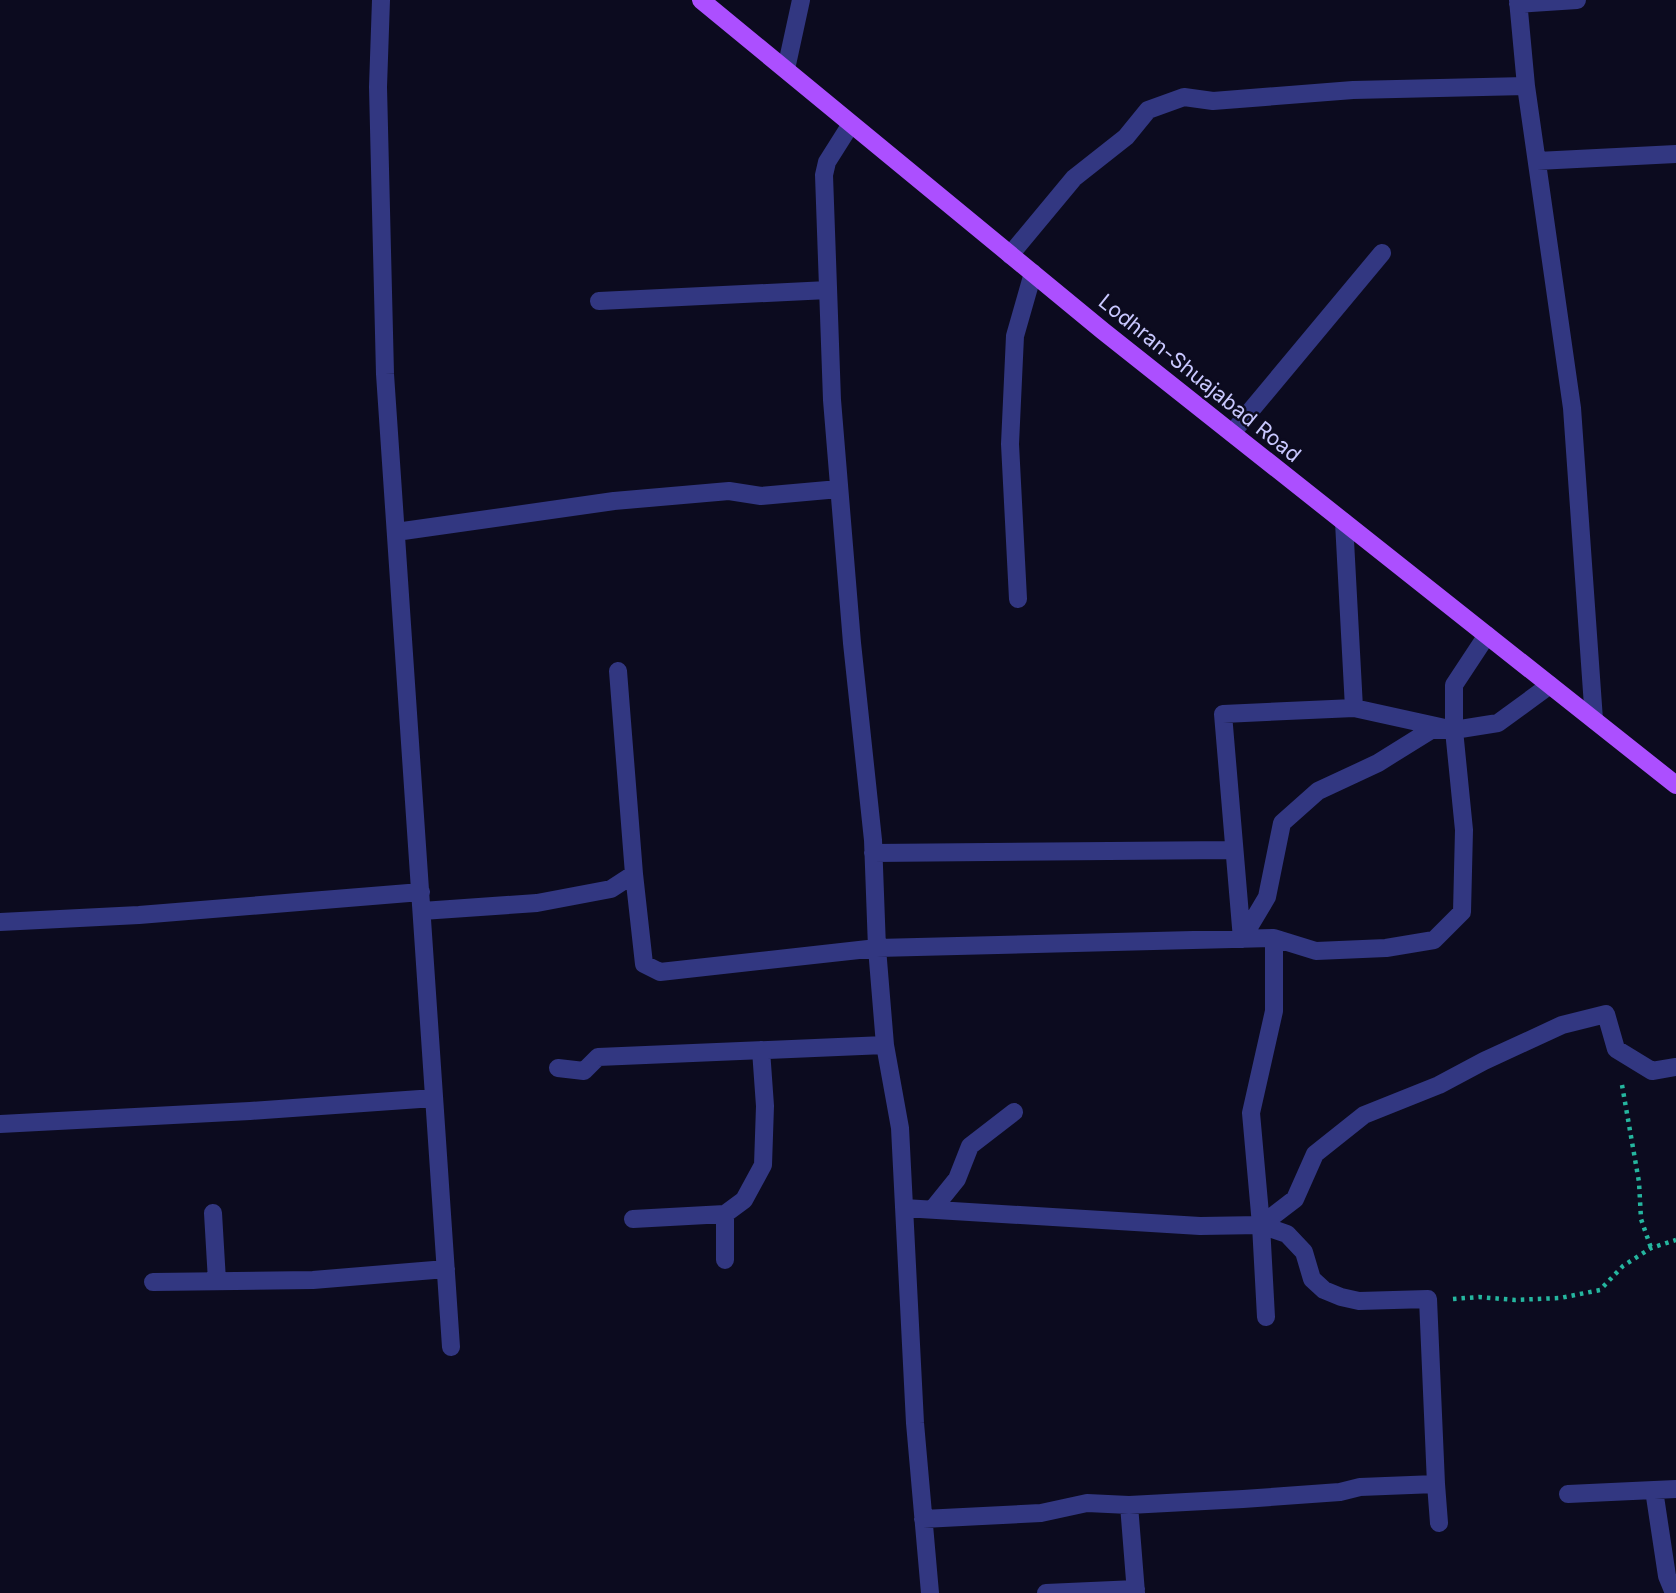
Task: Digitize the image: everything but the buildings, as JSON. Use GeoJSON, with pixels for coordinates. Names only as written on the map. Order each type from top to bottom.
{"type":"FeatureCollection","features":[{"type":"Feature","properties":{"kind":"main road","name":"Lodhran-Shuajabad Road"},"geometry":{"type":"LineString","coordinates":[[701,0],[1010,255],[1676,785]]}},
{"type":"Feature","properties":{"kind":"street"},"geometry":{"type":"LineString","coordinates":[[381,0],[378,87],[385,374],[452,1347]]}},
{"type":"Feature","properties":{"kind":"street"},"geometry":{"type":"LineString","coordinates":[[786,69],[801,0]]}},
{"type":"Feature","properties":{"kind":"street"},"geometry":{"type":"LineString","coordinates":[[1577,0],[1518,2],[1526,86],[1572,408],[1594,720]]}},
{"type":"Feature","properties":{"kind":"street"},"geometry":{"type":"LineString","coordinates":[[1010,255],[1074,178],[1126,137],[1148,110],[1184,97],[1213,101],[1353,90],[1526,86]]}},
{"type":"Feature","properties":{"kind":"street"},"geometry":{"type":"LineString","coordinates":[[851,124],[827,162],[824,175],[832,400],[873,853],[885,1045],[900,1128],[915,1423],[930,1593]]}},
{"type":"Feature","properties":{"kind":"street"},"geometry":{"type":"LineString","coordinates":[[1536,161],[1676,154]]}},
{"type":"Feature","properties":{"kind":"street"},"geometry":{"type":"LineString","coordinates":[[1232,433],[1382,253]]}},
{"type":"Feature","properties":{"kind":"street"},"geometry":{"type":"LineString","coordinates":[[1018,599],[1010,444],[1013,376],[1015,336],[1033,273]]}},
{"type":"Feature","properties":{"kind":"street"},"geometry":{"type":"LineString","coordinates":[[598,301],[828,290]]}},
{"type":"Feature","properties":{"kind":"street"},"geometry":{"type":"LineString","coordinates":[[396,532],[614,501],[729,491],[761,496],[839,489]]}},
{"type":"Feature","properties":{"kind":"street"},"geometry":{"type":"LineString","coordinates":[[1344,522],[1354,708]]}},
{"type":"Feature","properties":{"kind":"street"},"geometry":{"type":"LineString","coordinates":[[618,671],[644,964],[660,972],[877,948],[1273,938],[1316,951],[1386,948],[1434,940],[1462,912],[1464,830],[1454,730],[1454,685],[1487,635]]}},
{"type":"Feature","properties":{"kind":"street"},"geometry":{"type":"LineString","coordinates":[[1242,939],[1267,897],[1282,823],[1318,791],[1378,763],[1431,730],[1454,730],[1498,723],[1550,685]]}},
{"type":"Feature","properties":{"kind":"street"},"geometry":{"type":"LineString","coordinates":[[1242,939],[1223,714],[1354,708],[1454,730]]}},
{"type":"Feature","properties":{"kind":"street"},"geometry":{"type":"LineString","coordinates":[[873,853],[1233,850]]}},
{"type":"Feature","properties":{"kind":"street"},"geometry":{"type":"LineString","coordinates":[[422,911],[537,903],[611,888],[634,874]]}},
{"type":"Feature","properties":{"kind":"street"},"geometry":{"type":"LineString","coordinates":[[0,922],[139,915],[421,892]]}},
{"type":"Feature","properties":{"kind":"street"},"geometry":{"type":"LineString","coordinates":[[1266,1317],[1251,1113],[1274,1010],[1273,938]]}},
{"type":"Feature","properties":{"kind":"street"},"geometry":{"type":"LineString","coordinates":[[1261,1225],[1295,1199],[1315,1154],[1364,1115],[1438,1085],[1562,1026],[1606,1014],[1616,1049],[1652,1071],[1676,1067]]}},
{"type":"Feature","properties":{"kind":"street"},"geometry":{"type":"LineString","coordinates":[[558,1069],[584,1071],[598,1057],[885,1045]]}},
{"type":"Feature","properties":{"kind":"street"},"geometry":{"type":"LineString","coordinates":[[633,1219],[725,1214],[744,1199],[763,1165],[765,1107],[761,1051]]}},
{"type":"Feature","properties":{"kind":"street"},"geometry":{"type":"LineString","coordinates":[[0,1124],[434,1098]]}},
{"type":"Feature","properties":{"kind":"street"},"geometry":{"type":"LineString","coordinates":[[932,1210],[957,1179],[970,1146],[1014,1112]]}},
{"type":"Feature","properties":{"kind":"street"},"geometry":{"type":"LineString","coordinates":[[904,1208],[1200,1226],[1261,1225],[1287,1234],[1304,1252],[1312,1279],[1332,1294],[1359,1301],[1427,1299],[1439,1523]]}},
{"type":"Feature","properties":{"kind":"street"},"geometry":{"type":"LineString","coordinates":[[213,1213],[218,1281]]}},
{"type":"Feature","properties":{"kind":"street"},"geometry":{"type":"LineString","coordinates":[[725,1214],[725,1259]]}},
{"type":"Feature","properties":{"kind":"street"},"geometry":{"type":"LineString","coordinates":[[153,1282],[313,1280],[446,1269]]}},
{"type":"Feature","properties":{"kind":"street"},"geometry":{"type":"LineString","coordinates":[[923,1519],[1041,1513],[1087,1503],[1129,1505],[1340,1492],[1360,1487],[1436,1484]]}},
{"type":"Feature","properties":{"kind":"street"},"geometry":{"type":"LineString","coordinates":[[1568,1494],[1676,1489]]}},
{"type":"Feature","properties":{"kind":"street"},"geometry":{"type":"LineString","coordinates":[[1654,1490],[1667,1576],[1674,1593]]}},
{"type":"Feature","properties":{"kind":"street"},"geometry":{"type":"LineString","coordinates":[[1046,1593],[1136,1591],[1129,1505]]}},
{"type":"Feature","properties":{"kind":"path"},"geometry":{"type":"LineString","coordinates":[[1616,1049],[1639,1182],[1640,1219],[1651,1248]]}},
{"type":"Feature","properties":{"kind":"path"},"geometry":{"type":"LineString","coordinates":[[1427,1299],[1479,1297],[1515,1300],[1560,1297],[1600,1290],[1623,1266],[1651,1248],[1676,1240]]}}]}
